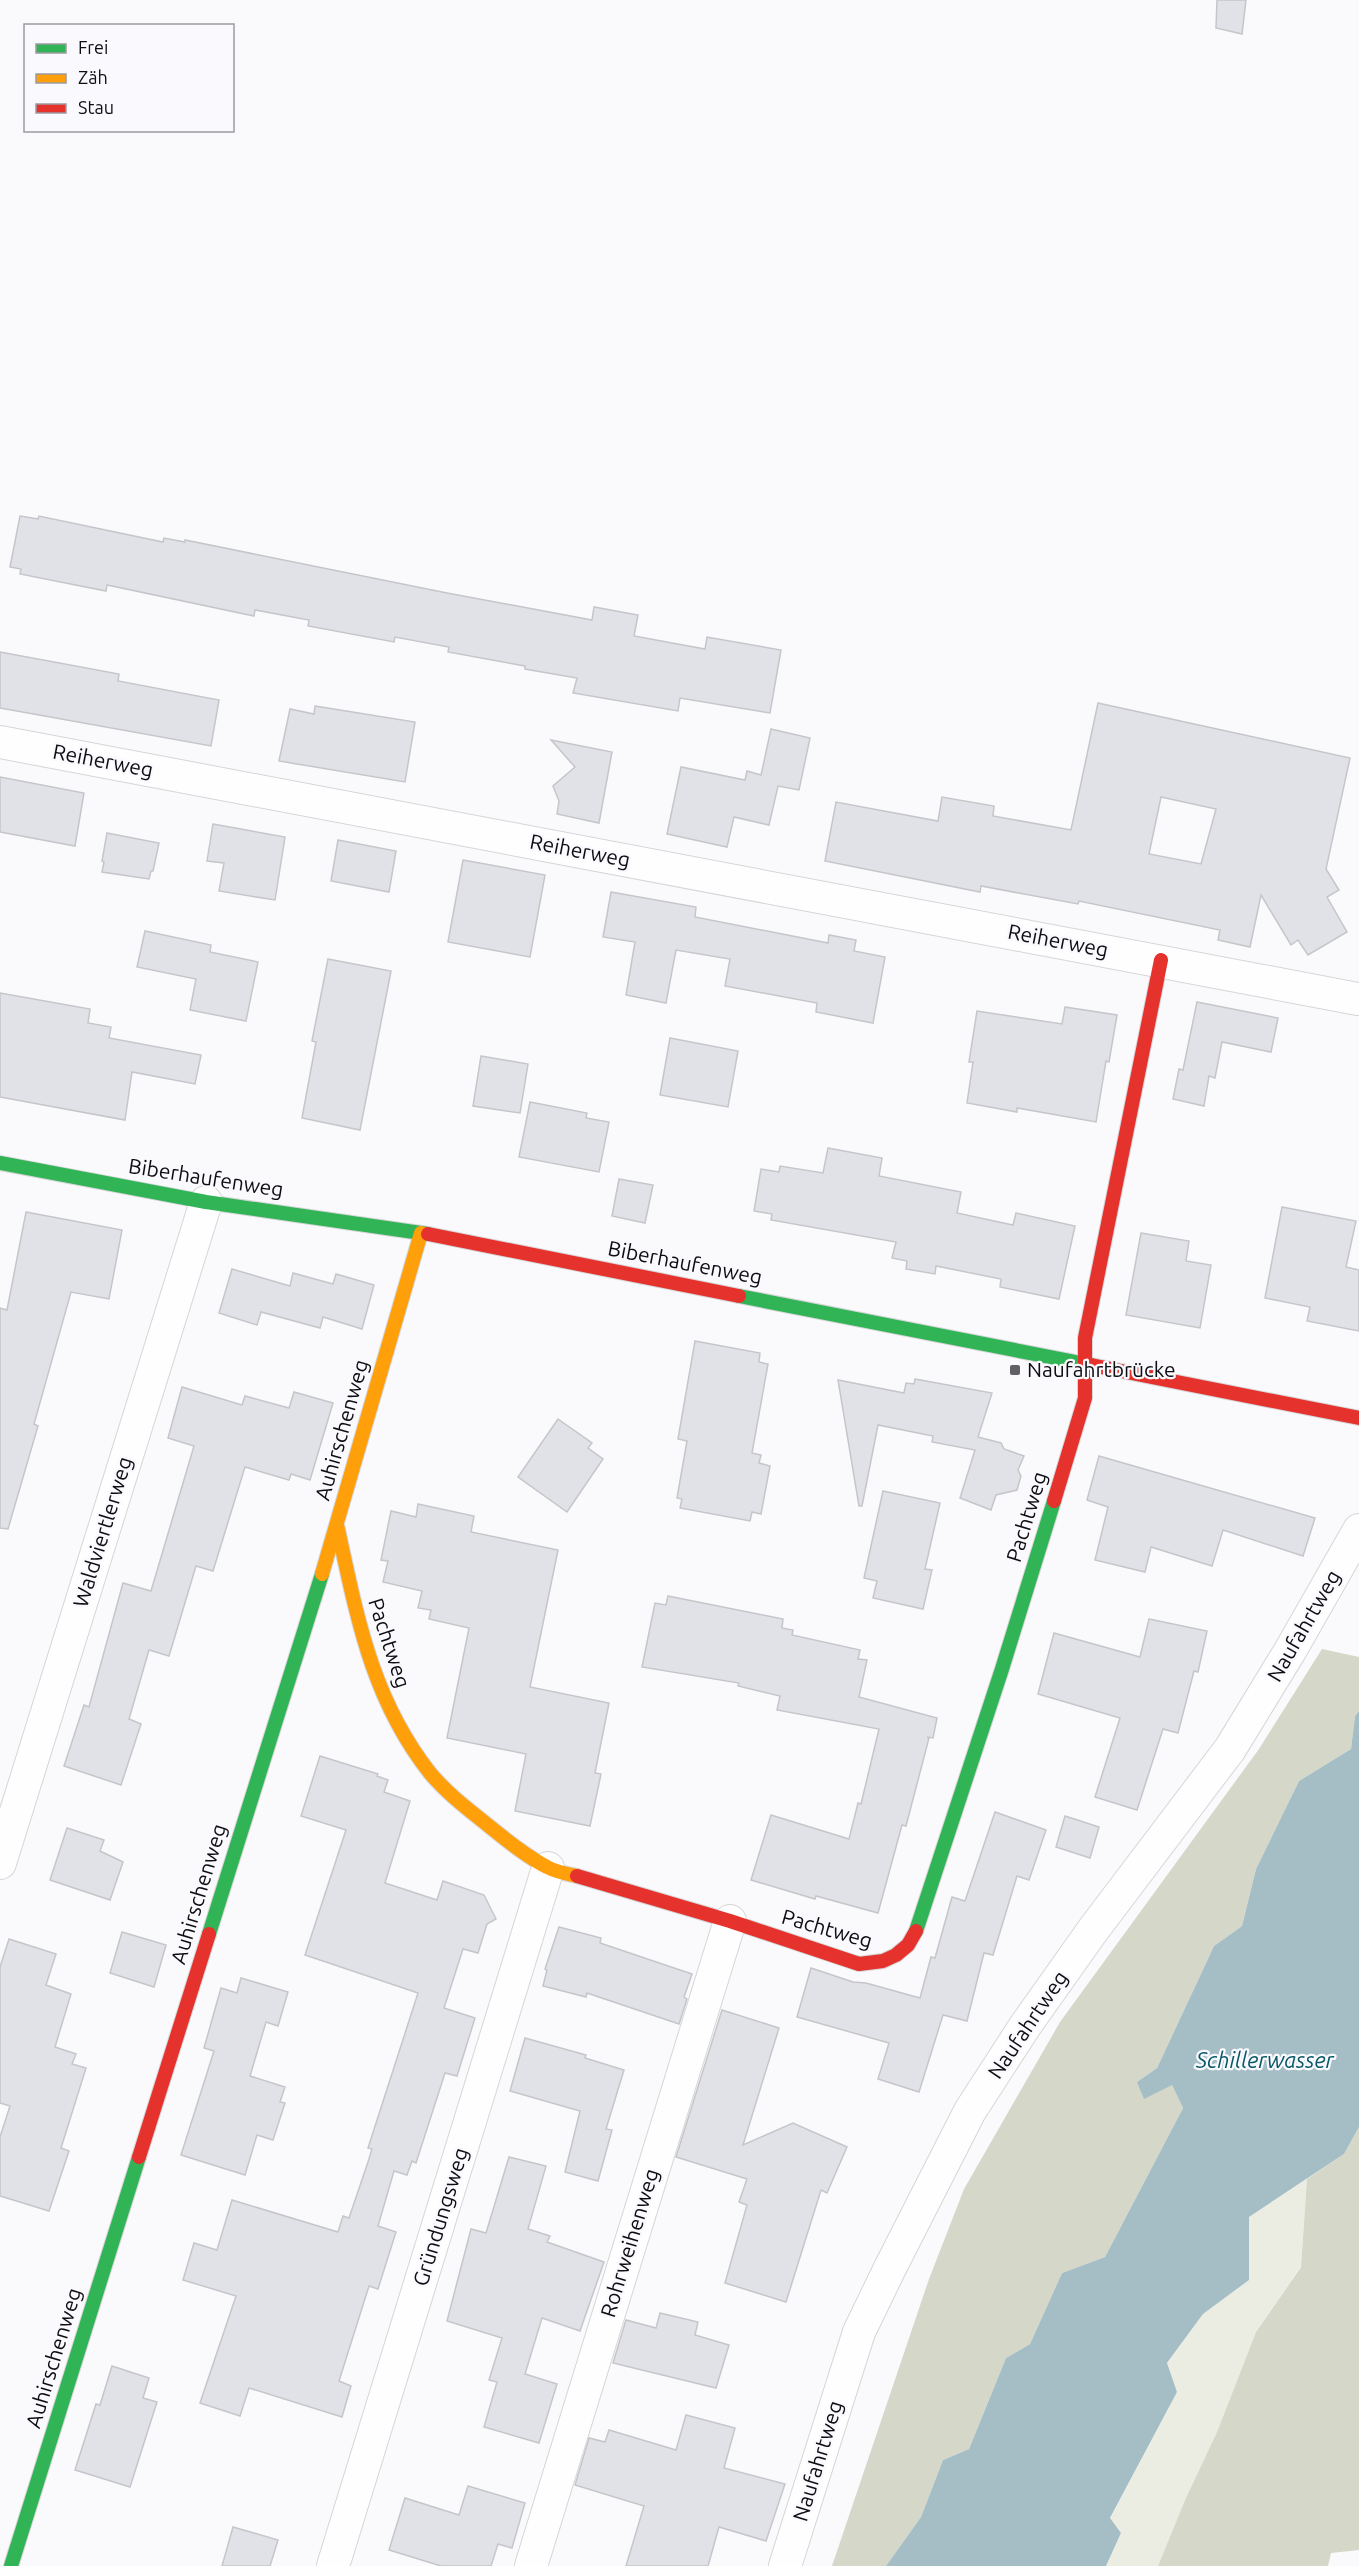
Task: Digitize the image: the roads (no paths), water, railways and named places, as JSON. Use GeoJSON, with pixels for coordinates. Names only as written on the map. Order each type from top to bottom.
{"type":"FeatureCollection","features":[{"type":"Feature","properties":{"kind":"street","name":"Reiherweg"},"geometry":{"type":"LineString","coordinates":[[0,742],[1358,999]]}},
{"type":"Feature","properties":{"kind":"street"},"geometry":{"type":"LineString","coordinates":[[1086,1364],[1085,1338],[1161,960]]}},
{"type":"Feature","properties":{"kind":"street","name":"Biberhaufenweg"},"geometry":{"type":"LineString","coordinates":[[0,1163],[207,1202],[421,1233],[1359,1418]]}},
{"type":"Feature","properties":{"kind":"street","name":"Waldviertlerweg"},"geometry":{"type":"LineString","coordinates":[[0,1863],[207,1202]]}},
{"type":"Feature","properties":{"kind":"street","name":"Auhirschenweg"},"geometry":{"type":"LineString","coordinates":[[10,2566],[337,1525],[421,1233]]}},
{"type":"Feature","properties":{"kind":"street","name":"Pachtweg"},"geometry":{"type":"LineString","coordinates":[[337,1525],[356,1612],[376,1681],[400,1730],[431,1774],[455,1799],[506,1840],[548,1868],[730,1920],[860,1964],[875,1965],[908,1948],[913,1939],[1002,1669],[1081,1412],[1085,1398],[1086,1364]]}},
{"type":"Feature","properties":{"kind":"street","name":"Naufahrtweg"},"geometry":{"type":"LineString","coordinates":[[785,2566],[859,2332],[970,2112],[1025,2026],[1093,1930],[1230,1749],[1290,1651],[1359,1530]]}},
{"type":"Feature","properties":{"kind":"street","name":"Gründungsweg"},"geometry":{"type":"LineString","coordinates":[[333,2566],[548,1868]]}},
{"type":"Feature","properties":{"kind":"street","name":"Rohrweihenweg"},"geometry":{"type":"LineString","coordinates":[[531,2566],[730,1920]]}},
{"type":"Feature","properties":{"kind":"water","name":"Schillerwasser"},"geometry":{"type":"Polygon","coordinates":[[[1359,1711],[1359,2127],[1344,2154],[1249,2217],[1249,2280],[1203,2314],[1167,2363],[1177,2392],[1110,2518],[1121,2533],[1106,2566],[886,2566],[921,2517],[943,2460],[969,2449],[1006,2358],[1030,2344],[1062,2273],[1105,2257],[1183,2108],[1172,2085],[1144,2099],[1137,2082],[1157,2068],[1214,1946],[1242,1926],[1256,1869],[1299,1781],[1351,1749],[1355,1716],[1359,1711]]]}},
{"type":"Feature","properties":{"kind":"place","name":"Naufahrtbrücke"},"geometry":{"type":"Point","coordinates":[1015,1370]}}]}
